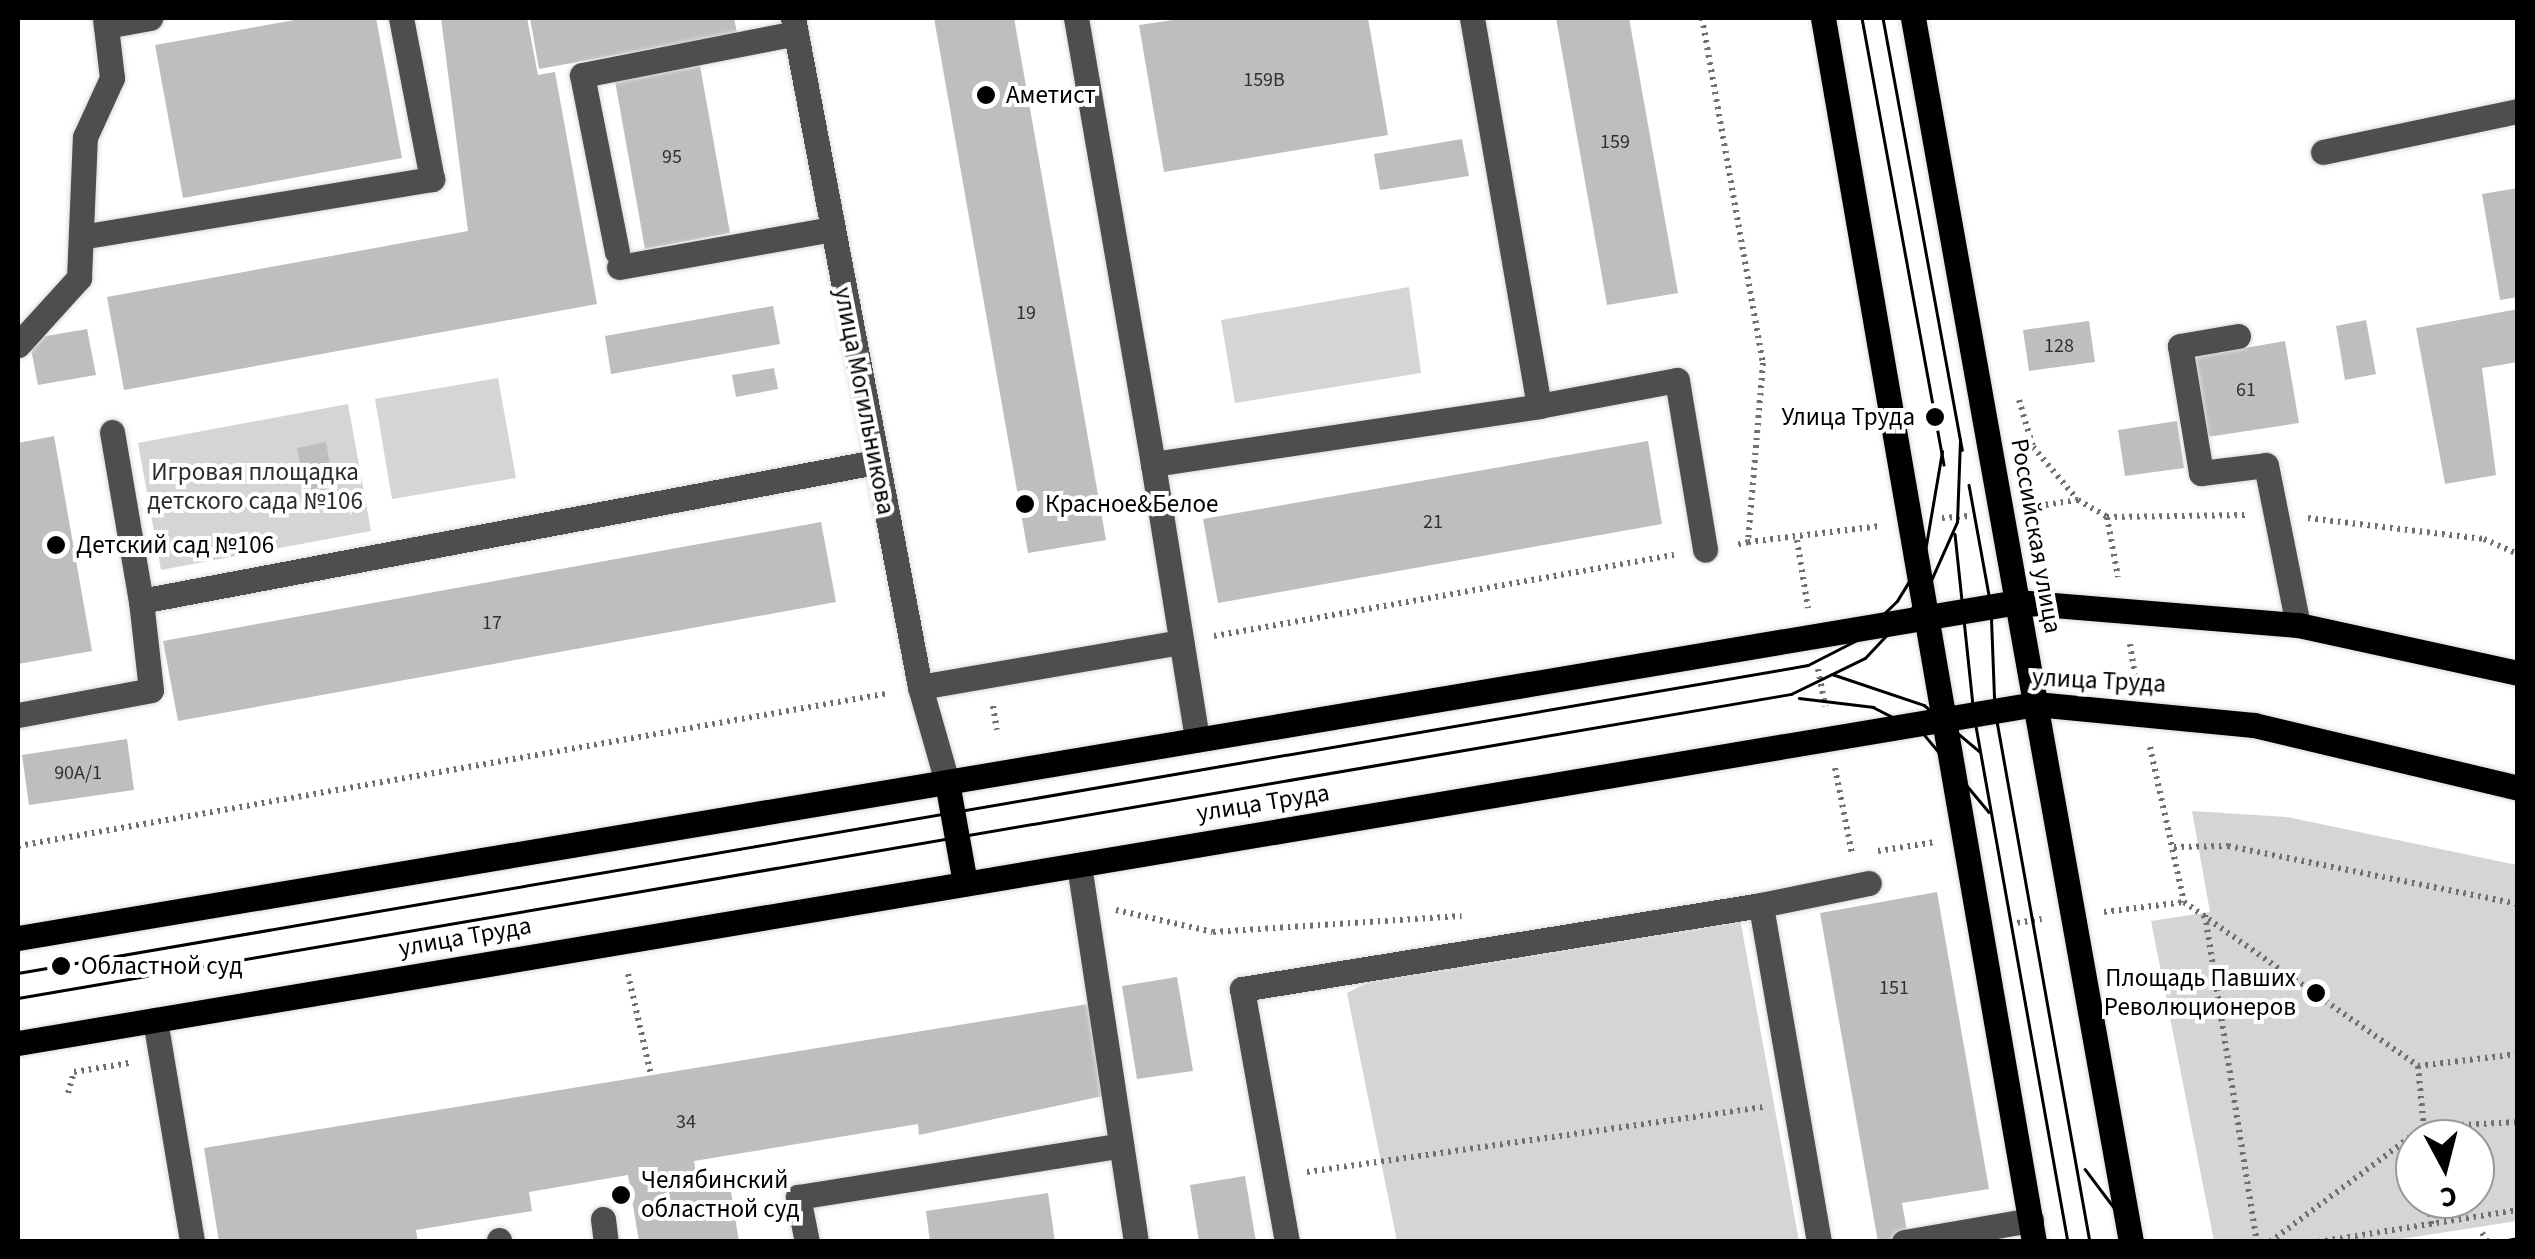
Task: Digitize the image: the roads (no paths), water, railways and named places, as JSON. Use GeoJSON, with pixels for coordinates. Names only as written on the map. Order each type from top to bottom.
{"type":"FeatureCollection","features":[{"type":"Feature","properties":{"kind":"main road"},"geometry":{"type":"LineString","coordinates":[[1823,18],[1930,614],[2033,1231]]}},
{"type":"Feature","properties":{"kind":"main road","name":"Российская улица"},"geometry":{"type":"LineString","coordinates":[[1913,18],[2131,1242]]}},
{"type":"Feature","properties":{"kind":"main road"},"geometry":{"type":"LineString","coordinates":[[18,938],[2017,602],[2298,625],[2518,673]]}},
{"type":"Feature","properties":{"kind":"main road","name":"улица Труда"},"geometry":{"type":"LineString","coordinates":[[18,1043],[2035,704],[2254,726],[2518,788]]}},
{"type":"Feature","properties":{"kind":"main road"},"geometry":{"type":"LineString","coordinates":[[946,782],[964,883]]}},
{"type":"Feature","properties":{"kind":"street"},"geometry":{"type":"LineString","coordinates":[[18,345],[79,278],[88,236],[84,137],[112,78],[106,22],[150,18]]}},
{"type":"Feature","properties":{"kind":"street"},"geometry":{"type":"LineString","coordinates":[[88,236],[432,179],[401,18]]}},
{"type":"Feature","properties":{"kind":"street"},"geometry":{"type":"LineString","coordinates":[[1076,18],[1197,740]]}},
{"type":"Feature","properties":{"kind":"street"},"geometry":{"type":"LineString","coordinates":[[1472,18],[1539,406]]}},
{"type":"Feature","properties":{"kind":"street"},"geometry":{"type":"LineString","coordinates":[[794,25],[582,75],[618,260],[832,230]]}},
{"type":"Feature","properties":{"kind":"street","name":"улица Могильникова"},"geometry":{"type":"LineString","coordinates":[[794,25],[920,687],[946,782]]}},
{"type":"Feature","properties":{"kind":"street"},"geometry":{"type":"LineString","coordinates":[[2324,152],[2518,111]]}},
{"type":"Feature","properties":{"kind":"street"},"geometry":{"type":"LineString","coordinates":[[2238,336],[2180,346],[2201,473],[2266,465],[2298,625]]}},
{"type":"Feature","properties":{"kind":"street"},"geometry":{"type":"LineString","coordinates":[[1153,464],[1539,406],[1677,380],[1705,550]]}},
{"type":"Feature","properties":{"kind":"street"},"geometry":{"type":"LineString","coordinates":[[18,715],[151,690],[141,601],[112,432]]}},
{"type":"Feature","properties":{"kind":"street"},"geometry":{"type":"LineString","coordinates":[[141,601],[875,462]]}},
{"type":"Feature","properties":{"kind":"street"},"geometry":{"type":"LineString","coordinates":[[920,687],[1181,642]]}},
{"type":"Feature","properties":{"kind":"street"},"geometry":{"type":"LineString","coordinates":[[1078,865],[1136,1242]]}},
{"type":"Feature","properties":{"kind":"street"},"geometry":{"type":"LineString","coordinates":[[1287,1242],[1242,989],[1869,884]]}},
{"type":"Feature","properties":{"kind":"street"},"geometry":{"type":"LineString","coordinates":[[1760,905],[1819,1242]]}},
{"type":"Feature","properties":{"kind":"street"},"geometry":{"type":"LineString","coordinates":[[155,1020],[192,1242]]}},
{"type":"Feature","properties":{"kind":"street"},"geometry":{"type":"LineString","coordinates":[[807,1242],[798,1197],[1121,1145]]}},
{"type":"Feature","properties":{"kind":"street"},"geometry":{"type":"LineString","coordinates":[[1904,1242],[2033,1231]]}},
{"type":"Feature","properties":{"kind":"tram line"},"geometry":{"type":"LineString","coordinates":[[1862,18],[1944,465]]}},
{"type":"Feature","properties":{"kind":"tram line"},"geometry":{"type":"LineString","coordinates":[[1883,18],[1962,450]]}},
{"type":"Feature","properties":{"kind":"tram line"},"geometry":{"type":"LineString","coordinates":[[18,998],[1791,694],[1865,658],[1925,594],[1957,522],[1960,440]]}},
{"type":"Feature","properties":{"kind":"tram line"},"geometry":{"type":"LineString","coordinates":[[18,973],[1808,665],[1857,640],[1897,601],[1924,557],[1942,452]]}},
{"type":"Feature","properties":{"kind":"tram line"},"geometry":{"type":"LineString","coordinates":[[1969,485],[1991,606],[1995,710],[2090,1242]]}},
{"type":"Feature","properties":{"kind":"tram line"},"geometry":{"type":"LineString","coordinates":[[1955,534],[1974,715],[2068,1242]]}},
{"type":"Feature","properties":{"kind":"tram line"},"geometry":{"type":"LineString","coordinates":[[1832,674],[1924,705],[1979,751]]}},
{"type":"Feature","properties":{"kind":"tram line"},"geometry":{"type":"LineString","coordinates":[[1799,698],[1873,707],[1922,732],[1989,812]]}},
{"type":"Feature","properties":{"kind":"tram line"},"geometry":{"type":"LineString","coordinates":[[2085,1169],[2140,1242]]}},
{"type":"Feature","properties":{"kind":"tram line"},"geometry":{"type":"LineString","coordinates":[[2497,1242],[2518,1238]]}},
{"type":"Feature","properties":{"kind":"place","name":"Аметист"},"geometry":{"type":"Point","coordinates":[986,95]}},
{"type":"Feature","properties":{"kind":"place","name":"Улица Труда"},"geometry":{"type":"Point","coordinates":[1935,417]}},
{"type":"Feature","properties":{"kind":"place","name":"Красное&Белое"},"geometry":{"type":"Point","coordinates":[1025,504]}},
{"type":"Feature","properties":{"kind":"place","name":"Детский сад №106"},"geometry":{"type":"Point","coordinates":[56,545]}},
{"type":"Feature","properties":{"kind":"place","name":"Областной суд"},"geometry":{"type":"Point","coordinates":[61,966]}},
{"type":"Feature","properties":{"kind":"place","name":"Площадь Павших Революционеров"},"geometry":{"type":"Point","coordinates":[2316,993]}},
{"type":"Feature","properties":{"kind":"place","name":"Челябинский областной суд"},"geometry":{"type":"Point","coordinates":[621,1195]}},
{"type":"Feature","properties":{"kind":"park label","name":"Игровая площадка детского сада №106"},"geometry":{"type":"Point","coordinates":[255,488]}}]}
